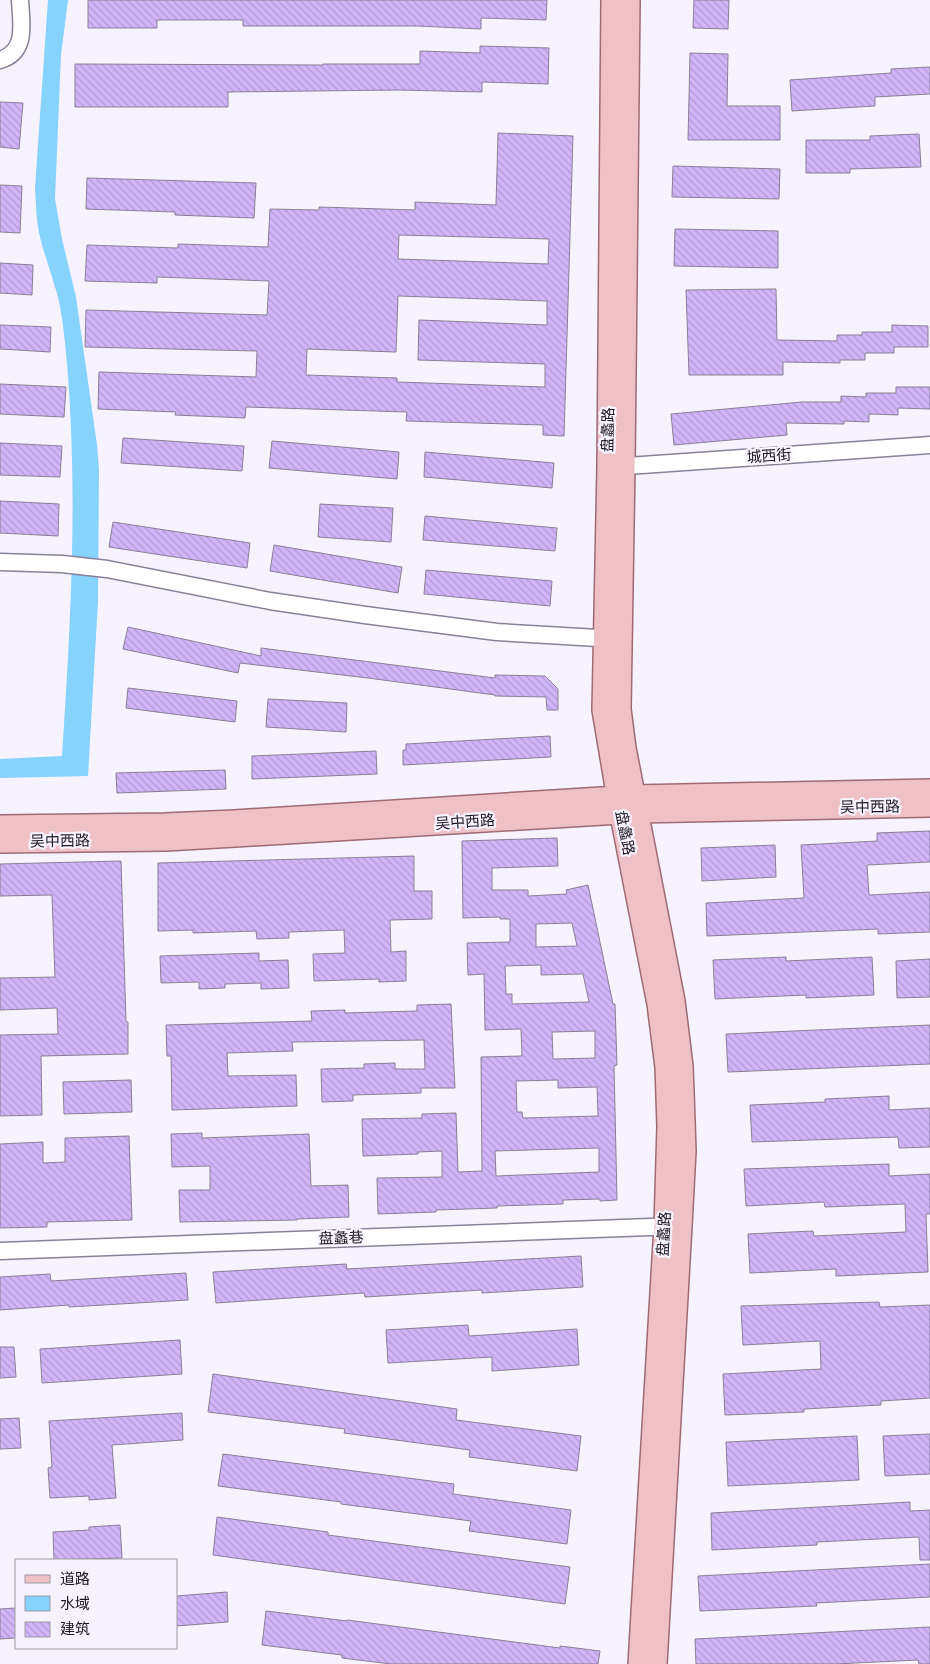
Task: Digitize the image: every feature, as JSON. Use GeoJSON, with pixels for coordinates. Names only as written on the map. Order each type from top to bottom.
{"type":"FeatureCollection","features":[{"type":"Feature","properties":{"kind":"main road","name":"盘蠡路"},"geometry":{"type":"LineString","coordinates":[[612,0],[616,467]]}},
{"type":"Feature","properties":{"kind":"main road","name":"盘蠡路"},"geometry":{"type":"LineString","coordinates":[[629,0],[612,639],[625,748],[627,804],[669,974],[680,1042],[684,1126],[673,1226],[639,1664]]}},
{"type":"Feature","properties":{"kind":"main road","name":"吴中西路"},"geometry":{"type":"LineString","coordinates":[[0,826],[165,824],[930,790]]}},
{"type":"Feature","properties":{"kind":"main road","name":"吴中西路"},"geometry":{"type":"LineString","coordinates":[[0,842],[166,840],[225,837],[627,804],[930,806]]}},
{"type":"Feature","properties":{"kind":"main road","name":"盘蠡路"},"geometry":{"type":"LineString","coordinates":[[656,1664],[673,1226]]}},
{"type":"Feature","properties":{"kind":"street"},"geometry":{"type":"LineString","coordinates":[[0,60],[9,57],[18,48],[21,34],[20,0]]}},
{"type":"Feature","properties":{"kind":"street","name":"城西街"},"geometry":{"type":"LineString","coordinates":[[616,467],[930,445]]}},
{"type":"Feature","properties":{"kind":"street"},"geometry":{"type":"LineString","coordinates":[[0,562],[62,564],[107,569],[270,601],[365,616],[497,632],[612,639]]}},
{"type":"Feature","properties":{"kind":"street","name":"盘蠡巷"},"geometry":{"type":"LineString","coordinates":[[0,1251],[673,1226]]}},
{"type":"Feature","properties":{"kind":"water"},"geometry":{"type":"Polygon","coordinates":[[[48,0],[68,0],[61,55],[55,199],[62,239],[76,297],[99,469],[98,601],[88,776],[0,778],[0,759],[62,756],[71,602],[72,446],[65,343],[61,315],[57,294],[39,233],[35,188],[48,0]]]}},
{"type":"Feature","properties":{"kind":"building"},"geometry":{"type":"Polygon","coordinates":[[[88,0],[547,0],[546,20],[481,18],[481,29],[418,26],[243,26],[243,20],[157,20],[157,28],[88,28],[88,0]]]}},
{"type":"Feature","properties":{"kind":"building"},"geometry":{"type":"Polygon","coordinates":[[[694,0],[729,0],[728,29],[693,28],[694,0]]]}},
{"type":"Feature","properties":{"kind":"building"},"geometry":{"type":"Polygon","coordinates":[[[480,46],[549,48],[548,84],[482,82],[482,92],[399,90],[228,92],[228,107],[75,107],[75,64],[420,64],[420,51],[480,53],[480,46]]]}},
{"type":"Feature","properties":{"kind":"building"},"geometry":{"type":"Polygon","coordinates":[[[690,53],[728,54],[727,106],[780,106],[780,140],[688,140],[690,53]]]}},
{"type":"Feature","properties":{"kind":"building"},"geometry":{"type":"Polygon","coordinates":[[[930,67],[930,94],[875,97],[875,106],[792,111],[790,80],[891,73],[891,69],[930,67]]]}},
{"type":"Feature","properties":{"kind":"building"},"geometry":{"type":"Polygon","coordinates":[[[0,102],[23,103],[19,149],[0,147],[0,102]]]}},
{"type":"Feature","properties":{"kind":"building"},"geometry":{"type":"Polygon","coordinates":[[[498,133],[573,136],[564,436],[543,435],[543,425],[406,421],[407,412],[246,407],[245,418],[175,415],[176,412],[98,409],[99,372],[256,377],[257,351],[85,347],[86,310],[267,315],[269,281],[157,277],[157,283],[85,281],[87,245],[178,248],[178,244],[268,247],[270,209],[319,210],[319,207],[415,210],[415,202],[496,205],[498,133]],[[399,235],[398,259],[548,264],[549,239],[399,235]],[[398,296],[396,352],[307,349],[306,375],[397,378],[397,382],[545,387],[545,364],[418,360],[419,320],[547,325],[547,301],[398,296]]]}},
{"type":"Feature","properties":{"kind":"building"},"geometry":{"type":"Polygon","coordinates":[[[919,134],[921,167],[850,169],[850,173],[806,173],[806,140],[870,140],[870,136],[919,134]]]}},
{"type":"Feature","properties":{"kind":"building"},"geometry":{"type":"Polygon","coordinates":[[[673,166],[780,169],[779,199],[672,197],[673,166]]]}},
{"type":"Feature","properties":{"kind":"building"},"geometry":{"type":"Polygon","coordinates":[[[87,178],[256,183],[254,218],[175,215],[175,212],[86,209],[87,178]]]}},
{"type":"Feature","properties":{"kind":"building"},"geometry":{"type":"Polygon","coordinates":[[[0,185],[22,186],[20,233],[0,232],[0,185]]]}},
{"type":"Feature","properties":{"kind":"building"},"geometry":{"type":"Polygon","coordinates":[[[675,229],[778,231],[778,268],[674,266],[675,229]]]}},
{"type":"Feature","properties":{"kind":"building"},"geometry":{"type":"Polygon","coordinates":[[[0,263],[33,265],[32,295],[0,293],[0,263]]]}},
{"type":"Feature","properties":{"kind":"building"},"geometry":{"type":"Polygon","coordinates":[[[776,289],[777,340],[837,341],[837,335],[862,335],[862,332],[892,332],[892,325],[928,326],[928,347],[894,347],[894,353],[865,353],[865,360],[840,360],[840,363],[783,362],[783,375],[689,375],[686,290],[776,289]]]}},
{"type":"Feature","properties":{"kind":"building"},"geometry":{"type":"Polygon","coordinates":[[[0,325],[51,327],[50,352],[0,349],[0,325]]]}},
{"type":"Feature","properties":{"kind":"building"},"geometry":{"type":"Polygon","coordinates":[[[0,384],[66,387],[64,417],[0,414],[0,384]]]}},
{"type":"Feature","properties":{"kind":"building"},"geometry":{"type":"Polygon","coordinates":[[[896,387],[930,387],[930,409],[898,408],[898,415],[869,414],[869,422],[844,421],[844,424],[786,423],[787,435],[674,445],[671,414],[802,402],[841,402],[841,396],[866,397],[866,393],[896,393],[896,387]]]}},
{"type":"Feature","properties":{"kind":"building"},"geometry":{"type":"Polygon","coordinates":[[[123,438],[244,446],[242,471],[121,463],[123,438]]]}},
{"type":"Feature","properties":{"kind":"building"},"geometry":{"type":"Polygon","coordinates":[[[272,441],[399,452],[397,479],[269,468],[272,441]]]}},
{"type":"Feature","properties":{"kind":"building"},"geometry":{"type":"Polygon","coordinates":[[[0,443],[62,446],[60,477],[0,475],[0,443]]]}},
{"type":"Feature","properties":{"kind":"building"},"geometry":{"type":"Polygon","coordinates":[[[425,452],[554,463],[552,488],[424,477],[425,452]]]}},
{"type":"Feature","properties":{"kind":"building"},"geometry":{"type":"Polygon","coordinates":[[[0,501],[59,504],[58,536],[0,533],[0,501]]]}},
{"type":"Feature","properties":{"kind":"building"},"geometry":{"type":"Polygon","coordinates":[[[320,504],[393,508],[391,542],[318,537],[320,504]]]}},
{"type":"Feature","properties":{"kind":"building"},"geometry":{"type":"Polygon","coordinates":[[[425,516],[557,528],[555,551],[423,540],[425,516]]]}},
{"type":"Feature","properties":{"kind":"building"},"geometry":{"type":"Polygon","coordinates":[[[113,522],[250,543],[247,568],[109,547],[113,522]]]}},
{"type":"Feature","properties":{"kind":"building"},"geometry":{"type":"Polygon","coordinates":[[[274,545],[402,567],[398,593],[270,571],[274,545]]]}},
{"type":"Feature","properties":{"kind":"building"},"geometry":{"type":"Polygon","coordinates":[[[426,570],[552,581],[550,606],[424,594],[426,570]]]}},
{"type":"Feature","properties":{"kind":"building"},"geometry":{"type":"Polygon","coordinates":[[[128,627],[261,656],[261,648],[495,678],[495,675],[545,676],[558,689],[558,710],[547,710],[546,697],[495,696],[368,678],[240,663],[238,673],[123,649],[128,627]]]}},
{"type":"Feature","properties":{"kind":"building"},"geometry":{"type":"Polygon","coordinates":[[[128,688],[237,701],[235,722],[126,708],[128,688]]]}},
{"type":"Feature","properties":{"kind":"building"},"geometry":{"type":"Polygon","coordinates":[[[268,699],[347,703],[346,732],[266,727],[268,699]]]}},
{"type":"Feature","properties":{"kind":"building"},"geometry":{"type":"Polygon","coordinates":[[[550,736],[551,757],[403,765],[403,750],[406,750],[406,744],[550,736]]]}},
{"type":"Feature","properties":{"kind":"building"},"geometry":{"type":"Polygon","coordinates":[[[376,751],[377,774],[252,779],[252,756],[376,751]]]}},
{"type":"Feature","properties":{"kind":"building"},"geometry":{"type":"Polygon","coordinates":[[[225,770],[226,789],[117,793],[116,773],[225,770]]]}},
{"type":"Feature","properties":{"kind":"building"},"geometry":{"type":"Polygon","coordinates":[[[930,831],[930,862],[867,865],[869,895],[930,892],[930,932],[878,934],[878,929],[707,936],[706,903],[804,898],[801,845],[877,841],[877,833],[930,831]]]}},
{"type":"Feature","properties":{"kind":"building"},"geometry":{"type":"Polygon","coordinates":[[[557,838],[558,866],[492,868],[492,890],[528,890],[528,896],[567,894],[566,890],[588,885],[613,1004],[615,1004],[617,1065],[614,1066],[617,1200],[563,1200],[563,1204],[497,1206],[497,1208],[378,1214],[377,1178],[442,1177],[442,1151],[363,1156],[362,1119],[422,1118],[422,1114],[456,1113],[458,1172],[482,1171],[481,1057],[522,1056],[521,1029],[485,1030],[484,974],[468,975],[467,943],[510,942],[510,919],[500,919],[500,917],[463,918],[462,841],[557,838]],[[572,923],[536,924],[536,947],[577,946],[572,923]],[[541,965],[505,966],[506,994],[512,994],[512,1004],[589,1002],[583,974],[541,975],[541,965]],[[595,1031],[552,1032],[553,1059],[595,1058],[595,1031]],[[558,1080],[516,1081],[517,1112],[522,1112],[523,1118],[598,1116],[597,1087],[558,1088],[558,1080]],[[599,1148],[495,1151],[496,1176],[599,1172],[599,1148]]]}},
{"type":"Feature","properties":{"kind":"building"},"geometry":{"type":"Polygon","coordinates":[[[775,845],[776,877],[702,881],[701,848],[775,845]]]}},
{"type":"Feature","properties":{"kind":"building"},"geometry":{"type":"Polygon","coordinates":[[[414,856],[414,891],[432,891],[432,919],[390,920],[391,952],[406,951],[406,981],[379,982],[379,979],[314,981],[313,954],[345,953],[344,930],[289,932],[289,938],[257,939],[256,931],[193,933],[193,930],[158,931],[158,863],[414,856]]]}},
{"type":"Feature","properties":{"kind":"building"},"geometry":{"type":"Polygon","coordinates":[[[121,861],[128,1054],[41,1056],[42,1115],[0,1116],[0,1035],[58,1034],[57,1008],[0,1010],[0,978],[55,977],[52,895],[0,896],[0,864],[121,861]]]}},
{"type":"Feature","properties":{"kind":"building"},"geometry":{"type":"Polygon","coordinates":[[[259,953],[259,961],[288,960],[289,988],[261,989],[261,983],[225,984],[225,988],[199,989],[199,982],[161,983],[160,956],[259,953]]]}},
{"type":"Feature","properties":{"kind":"building"},"geometry":{"type":"Polygon","coordinates":[[[786,957],[786,961],[872,957],[874,995],[806,998],[806,995],[715,999],[713,960],[786,957]]]}},
{"type":"Feature","properties":{"kind":"building"},"geometry":{"type":"Polygon","coordinates":[[[930,959],[930,997],[897,998],[896,961],[930,959]]]}},
{"type":"Feature","properties":{"kind":"building"},"geometry":{"type":"Polygon","coordinates":[[[451,1004],[455,1088],[421,1088],[421,1093],[353,1095],[353,1101],[322,1102],[321,1069],[364,1068],[364,1064],[395,1063],[395,1069],[425,1069],[424,1040],[292,1042],[293,1051],[227,1053],[228,1076],[296,1075],[297,1106],[172,1110],[171,1056],[167,1056],[166,1025],[312,1021],[311,1011],[345,1010],[345,1013],[417,1011],[417,1005],[451,1004]]]}},
{"type":"Feature","properties":{"kind":"building"},"geometry":{"type":"Polygon","coordinates":[[[930,1025],[930,1064],[728,1072],[726,1034],[930,1025]]]}},
{"type":"Feature","properties":{"kind":"building"},"geometry":{"type":"Polygon","coordinates":[[[131,1080],[132,1112],[64,1114],[63,1082],[131,1080]]]}},
{"type":"Feature","properties":{"kind":"building"},"geometry":{"type":"Polygon","coordinates":[[[889,1096],[889,1110],[930,1108],[930,1147],[899,1148],[898,1137],[752,1142],[750,1105],[825,1102],[825,1099],[889,1096]]]}},
{"type":"Feature","properties":{"kind":"building"},"geometry":{"type":"Polygon","coordinates":[[[202,1133],[202,1138],[309,1134],[311,1186],[348,1185],[349,1217],[180,1222],[179,1190],[210,1190],[210,1166],[172,1167],[171,1134],[202,1133]]]}},
{"type":"Feature","properties":{"kind":"building"},"geometry":{"type":"Polygon","coordinates":[[[129,1136],[132,1220],[47,1222],[47,1227],[0,1228],[0,1144],[43,1142],[43,1163],[65,1162],[65,1138],[129,1136]]]}},
{"type":"Feature","properties":{"kind":"building"},"geometry":{"type":"Polygon","coordinates":[[[889,1164],[889,1176],[930,1174],[930,1214],[926,1214],[928,1272],[836,1276],[836,1269],[750,1273],[748,1234],[813,1231],[814,1236],[906,1232],[905,1204],[825,1207],[824,1202],[746,1206],[744,1169],[889,1164]]]}},
{"type":"Feature","properties":{"kind":"building"},"geometry":{"type":"Polygon","coordinates":[[[581,1256],[583,1287],[482,1293],[482,1290],[365,1297],[364,1293],[216,1303],[213,1272],[346,1264],[347,1269],[581,1256]]]}},
{"type":"Feature","properties":{"kind":"building"},"geometry":{"type":"Polygon","coordinates":[[[186,1273],[188,1300],[0,1310],[0,1277],[50,1274],[51,1281],[186,1273]]]}},
{"type":"Feature","properties":{"kind":"building"},"geometry":{"type":"Polygon","coordinates":[[[879,1302],[880,1307],[930,1305],[930,1398],[881,1401],[881,1405],[804,1409],[804,1412],[725,1415],[723,1374],[821,1369],[820,1341],[743,1345],[741,1306],[879,1302]]]}},
{"type":"Feature","properties":{"kind":"building"},"geometry":{"type":"Polygon","coordinates":[[[468,1325],[469,1336],[577,1329],[579,1365],[492,1371],[492,1357],[388,1363],[386,1330],[468,1325]]]}},
{"type":"Feature","properties":{"kind":"building"},"geometry":{"type":"Polygon","coordinates":[[[180,1340],[182,1374],[42,1383],[40,1349],[180,1340]]]}},
{"type":"Feature","properties":{"kind":"building"},"geometry":{"type":"Polygon","coordinates":[[[0,1347],[14,1347],[16,1377],[0,1378],[0,1347]]]}},
{"type":"Feature","properties":{"kind":"building"},"geometry":{"type":"Polygon","coordinates":[[[213,1374],[457,1409],[456,1420],[581,1436],[577,1471],[469,1457],[470,1450],[344,1433],[345,1429],[208,1412],[213,1374]]]}},
{"type":"Feature","properties":{"kind":"building"},"geometry":{"type":"Polygon","coordinates":[[[182,1413],[183,1440],[112,1445],[116,1498],[89,1500],[89,1496],[50,1498],[48,1468],[52,1467],[49,1421],[182,1413]]]}},
{"type":"Feature","properties":{"kind":"building"},"geometry":{"type":"Polygon","coordinates":[[[19,1418],[21,1448],[0,1449],[0,1419],[19,1418]]]}},
{"type":"Feature","properties":{"kind":"building"},"geometry":{"type":"Polygon","coordinates":[[[930,1434],[930,1474],[885,1476],[883,1436],[930,1434]]]}},
{"type":"Feature","properties":{"kind":"building"},"geometry":{"type":"Polygon","coordinates":[[[857,1436],[859,1480],[728,1486],[726,1442],[857,1436]]]}},
{"type":"Feature","properties":{"kind":"building"},"geometry":{"type":"Polygon","coordinates":[[[223,1454],[454,1484],[453,1494],[571,1510],[567,1544],[469,1531],[471,1521],[218,1486],[223,1454]]]}},
{"type":"Feature","properties":{"kind":"building"},"geometry":{"type":"Polygon","coordinates":[[[910,1502],[910,1511],[930,1510],[930,1560],[920,1560],[919,1537],[817,1542],[817,1545],[712,1550],[711,1513],[910,1502]]]}},
{"type":"Feature","properties":{"kind":"building"},"geometry":{"type":"Polygon","coordinates":[[[217,1517],[328,1532],[328,1535],[570,1567],[565,1604],[213,1555],[217,1517]]]}},
{"type":"Feature","properties":{"kind":"building"},"geometry":{"type":"Polygon","coordinates":[[[120,1525],[122,1558],[54,1559],[53,1532],[89,1530],[89,1527],[120,1525]]]}},
{"type":"Feature","properties":{"kind":"building"},"geometry":{"type":"Polygon","coordinates":[[[930,1564],[930,1597],[816,1603],[817,1606],[700,1611],[698,1576],[930,1564]]]}},
{"type":"Feature","properties":{"kind":"building"},"geometry":{"type":"Polygon","coordinates":[[[227,1592],[228,1622],[178,1626],[178,1596],[227,1592]]]}},
{"type":"Feature","properties":{"kind":"building"},"geometry":{"type":"Polygon","coordinates":[[[15,1608],[15,1638],[0,1639],[0,1609],[15,1608]]]}},
{"type":"Feature","properties":{"kind":"building"},"geometry":{"type":"Polygon","coordinates":[[[266,1611],[560,1648],[560,1646],[600,1651],[598,1664],[391,1664],[342,1658],[342,1655],[262,1645],[266,1611]]]}},
{"type":"Feature","properties":{"kind":"building"},"geometry":{"type":"Polygon","coordinates":[[[930,1627],[930,1664],[919,1664],[918,1660],[835,1664],[696,1664],[695,1639],[930,1627]]]}}]}
